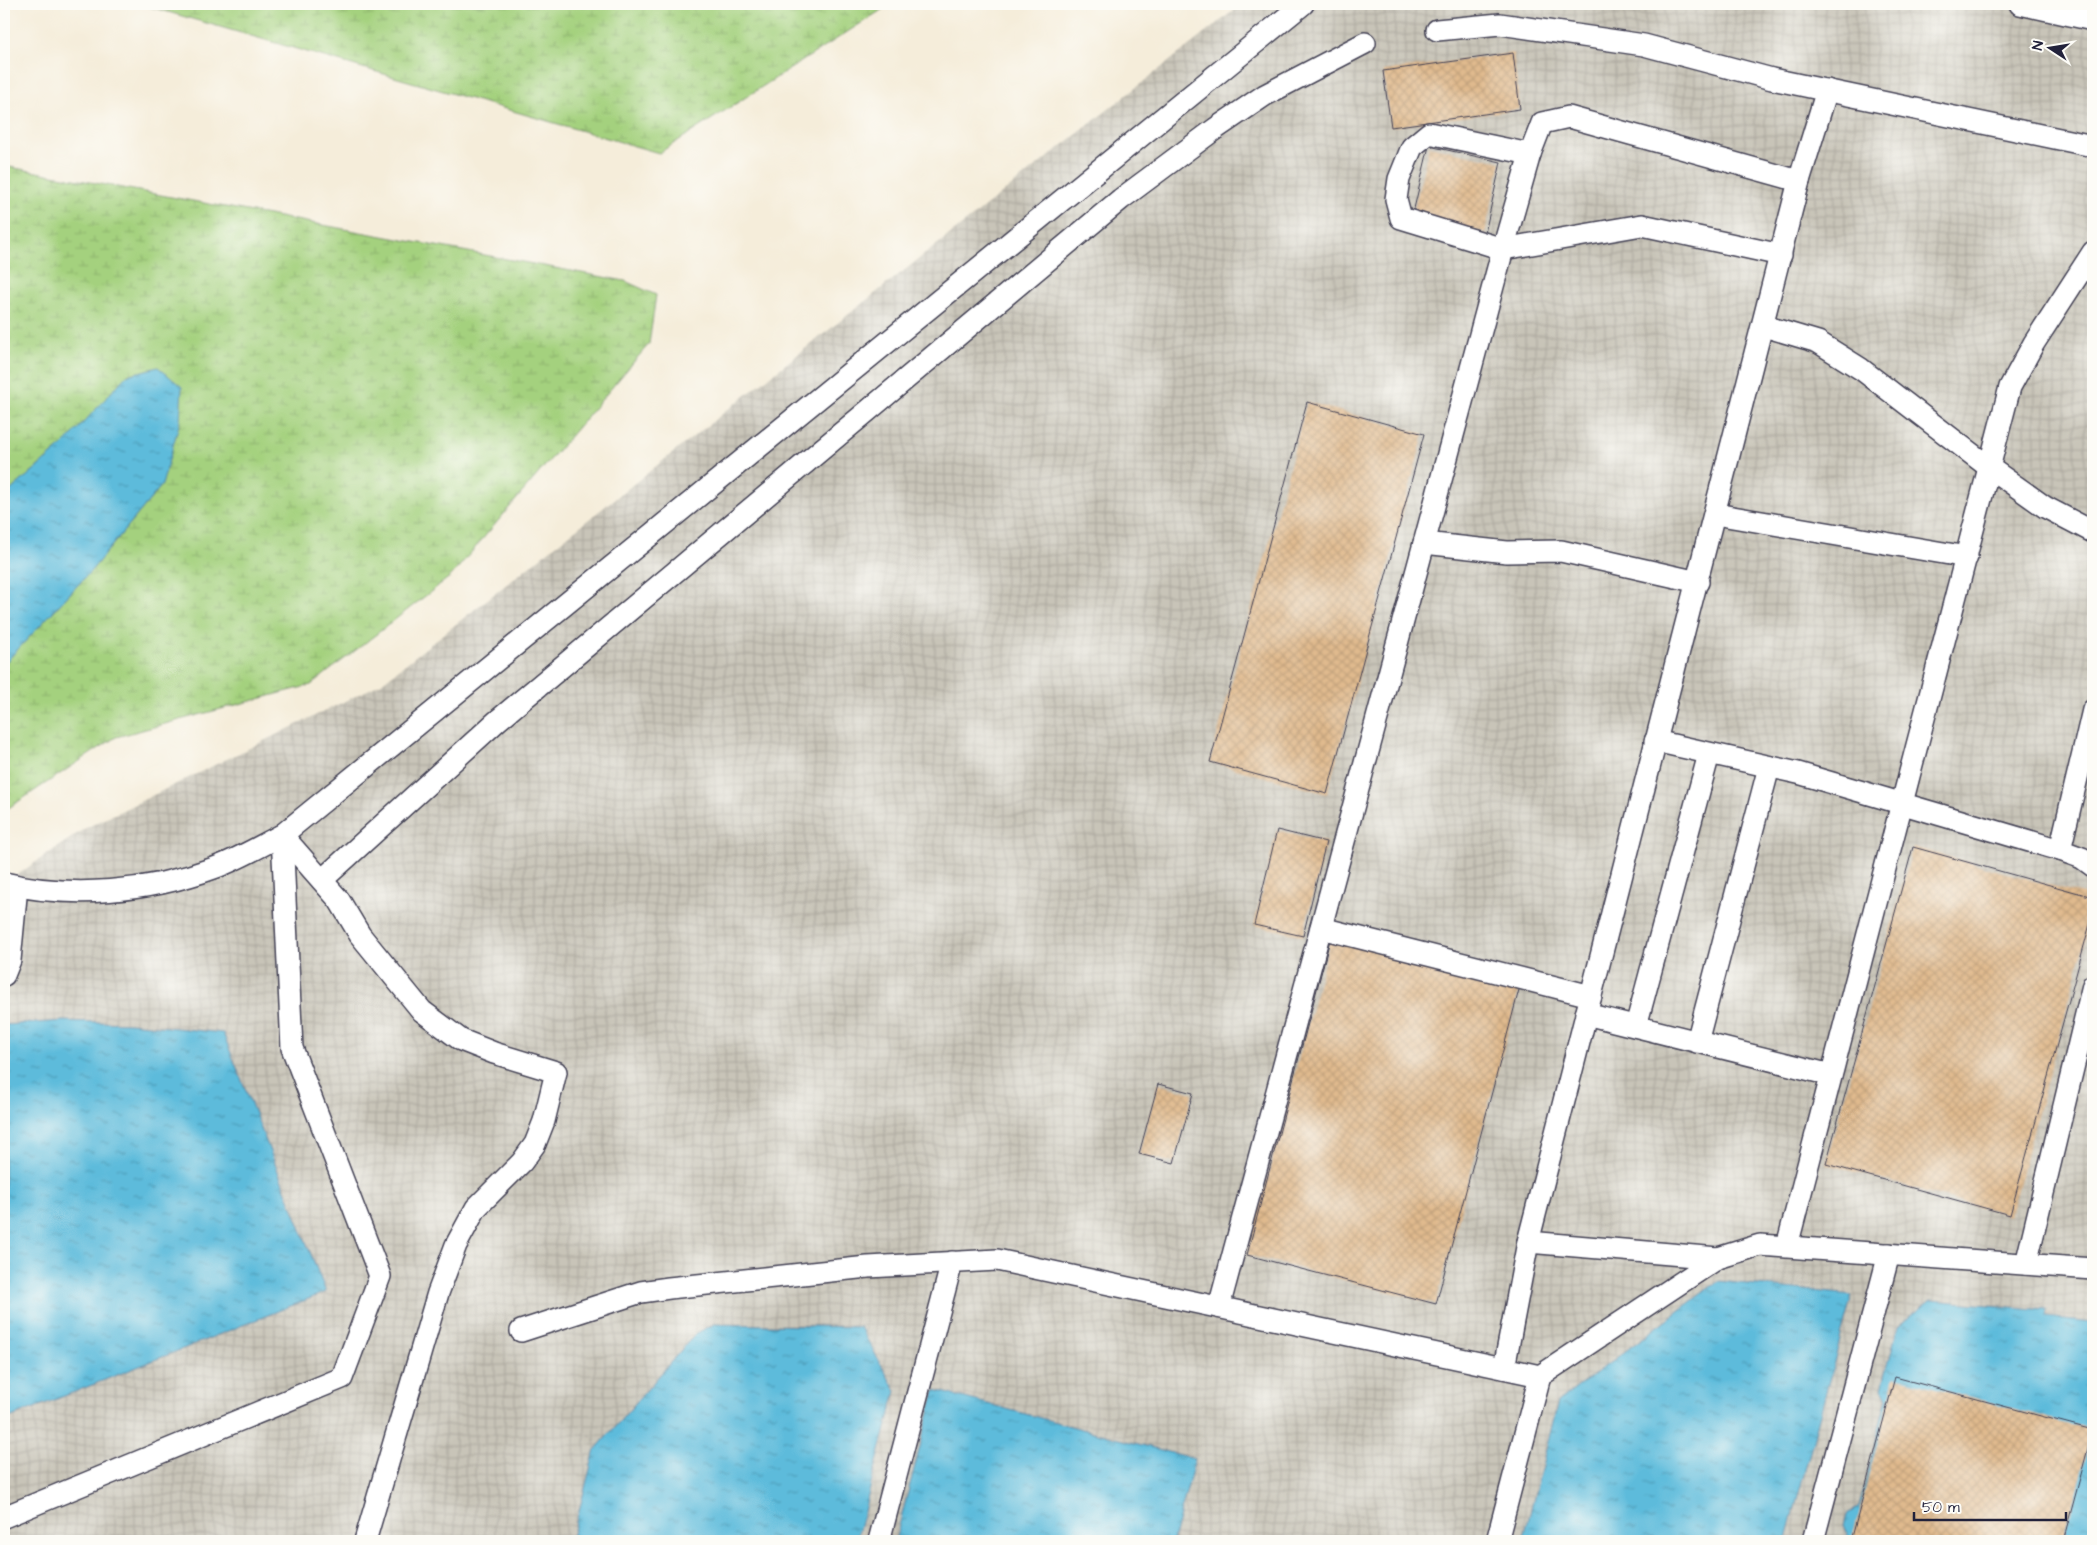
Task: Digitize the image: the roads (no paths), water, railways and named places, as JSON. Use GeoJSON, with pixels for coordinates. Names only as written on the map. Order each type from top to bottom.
{"type":"FeatureCollection","features":[{"type":"Feature","properties":{"kind":"street"},"geometry":{"type":"LineString","coordinates":[[4,975],[10,960],[11,885],[92,892],[138,887],[214,868],[282,836],[1303,4]]}},
{"type":"Feature","properties":{"kind":"street"},"geometry":{"type":"LineString","coordinates":[[2020,4],[2093,20]]}},
{"type":"Feature","properties":{"kind":"street"},"geometry":{"type":"LineString","coordinates":[[1437,30],[1500,24],[1625,42],[1827,90],[2093,146]]}},
{"type":"Feature","properties":{"kind":"street"},"geometry":{"type":"LineString","coordinates":[[322,880],[497,721],[1121,199],[1215,129],[1265,95],[1365,42]]}},
{"type":"Feature","properties":{"kind":"street"},"geometry":{"type":"LineString","coordinates":[[1504,1368],[1528,1242],[1655,741],[1764,326],[1799,181],[1827,90]]}},
{"type":"Feature","properties":{"kind":"street"},"geometry":{"type":"LineString","coordinates":[[1219,1307],[1504,249],[1530,154],[1542,123],[1569,117],[1799,181]]}},
{"type":"Feature","properties":{"kind":"street"},"geometry":{"type":"LineString","coordinates":[[1530,154],[1429,133],[1412,147],[1399,179],[1396,199],[1401,218],[1504,249],[1642,225],[1781,255]]}},
{"type":"Feature","properties":{"kind":"street"},"geometry":{"type":"LineString","coordinates":[[1787,1246],[2010,387],[2034,343],[2093,252]]}},
{"type":"Feature","properties":{"kind":"street"},"geometry":{"type":"LineString","coordinates":[[1764,326],[1818,342],[1861,370],[1990,468],[2045,507],[2093,532]]}},
{"type":"Feature","properties":{"kind":"street"},"geometry":{"type":"LineString","coordinates":[[1715,514],[1967,557]]}},
{"type":"Feature","properties":{"kind":"street"},"geometry":{"type":"LineString","coordinates":[[1424,543],[1507,552],[1561,551],[1698,582]]}},
{"type":"Feature","properties":{"kind":"street"},"geometry":{"type":"LineString","coordinates":[[2060,850],[2093,710]]}},
{"type":"Feature","properties":{"kind":"street"},"geometry":{"type":"LineString","coordinates":[[1655,741],[1769,767],[1902,803],[2060,850],[2082,858],[2093,866]]}},
{"type":"Feature","properties":{"kind":"street"},"geometry":{"type":"LineString","coordinates":[[1636,1026],[1709,754]]}},
{"type":"Feature","properties":{"kind":"street"},"geometry":{"type":"LineString","coordinates":[[1697,1042],[1769,767]]}},
{"type":"Feature","properties":{"kind":"street"},"geometry":{"type":"LineString","coordinates":[[282,836],[322,880],[338,900],[360,935],[422,1011],[461,1040],[494,1053],[556,1072],[547,1111],[535,1144],[522,1162],[476,1208],[456,1245],[438,1293],[366,1541]]}},
{"type":"Feature","properties":{"kind":"street"},"geometry":{"type":"LineString","coordinates":[[4,1517],[342,1378],[380,1276],[292,1048],[282,836]]}},
{"type":"Feature","properties":{"kind":"street"},"geometry":{"type":"LineString","coordinates":[[1321,928],[1589,1005],[1636,1026],[1831,1075]]}},
{"type":"Feature","properties":{"kind":"street"},"geometry":{"type":"LineString","coordinates":[[2026,1264],[2090,1013],[2093,985]]}},
{"type":"Feature","properties":{"kind":"street"},"geometry":{"type":"LineString","coordinates":[[1528,1242],[1718,1258]]}},
{"type":"Feature","properties":{"kind":"street"},"geometry":{"type":"LineString","coordinates":[[1497,1541],[1540,1376],[1718,1258],[1760,1244],[2093,1268]]}},
{"type":"Feature","properties":{"kind":"street"},"geometry":{"type":"LineString","coordinates":[[1813,1541],[1889,1254]]}},
{"type":"Feature","properties":{"kind":"street"},"geometry":{"type":"LineString","coordinates":[[521,1331],[641,1292],[868,1267],[997,1260],[1540,1376]]}},
{"type":"Feature","properties":{"kind":"street"},"geometry":{"type":"LineString","coordinates":[[878,1541],[952,1262]]}},
{"type":"Feature","properties":{"kind":"water"},"geometry":{"type":"Polygon","coordinates":[[[158,367],[182,387],[180,421],[162,485],[90,572],[4,664],[4,496],[64,444],[127,375],[158,367]]]}},
{"type":"Feature","properties":{"kind":"water"},"geometry":{"type":"Polygon","coordinates":[[[63,1021],[130,1023],[223,1033],[326,1292],[4,1420],[4,1025],[63,1021]]]}},
{"type":"Feature","properties":{"kind":"water"},"geometry":{"type":"Polygon","coordinates":[[[1718,1281],[1852,1295],[1786,1541],[1523,1541],[1558,1402],[1718,1281]]]}},
{"type":"Feature","properties":{"kind":"water"},"geometry":{"type":"Polygon","coordinates":[[[1931,1300],[2047,1310],[2046,1317],[2093,1322],[2093,1541],[1843,1541],[1847,1539],[1848,1534],[1844,1525],[1847,1514],[1859,1507],[1887,1397],[1882,1388],[1898,1326],[1931,1300]]]}},
{"type":"Feature","properties":{"kind":"water"},"geometry":{"type":"Polygon","coordinates":[[[714,1324],[860,1327],[896,1391],[856,1541],[571,1541],[595,1450],[695,1334],[714,1324]]]}},
{"type":"Feature","properties":{"kind":"water"},"geometry":{"type":"Polygon","coordinates":[[[935,1390],[1195,1459],[1173,1541],[895,1541],[935,1390]]]}}]}
